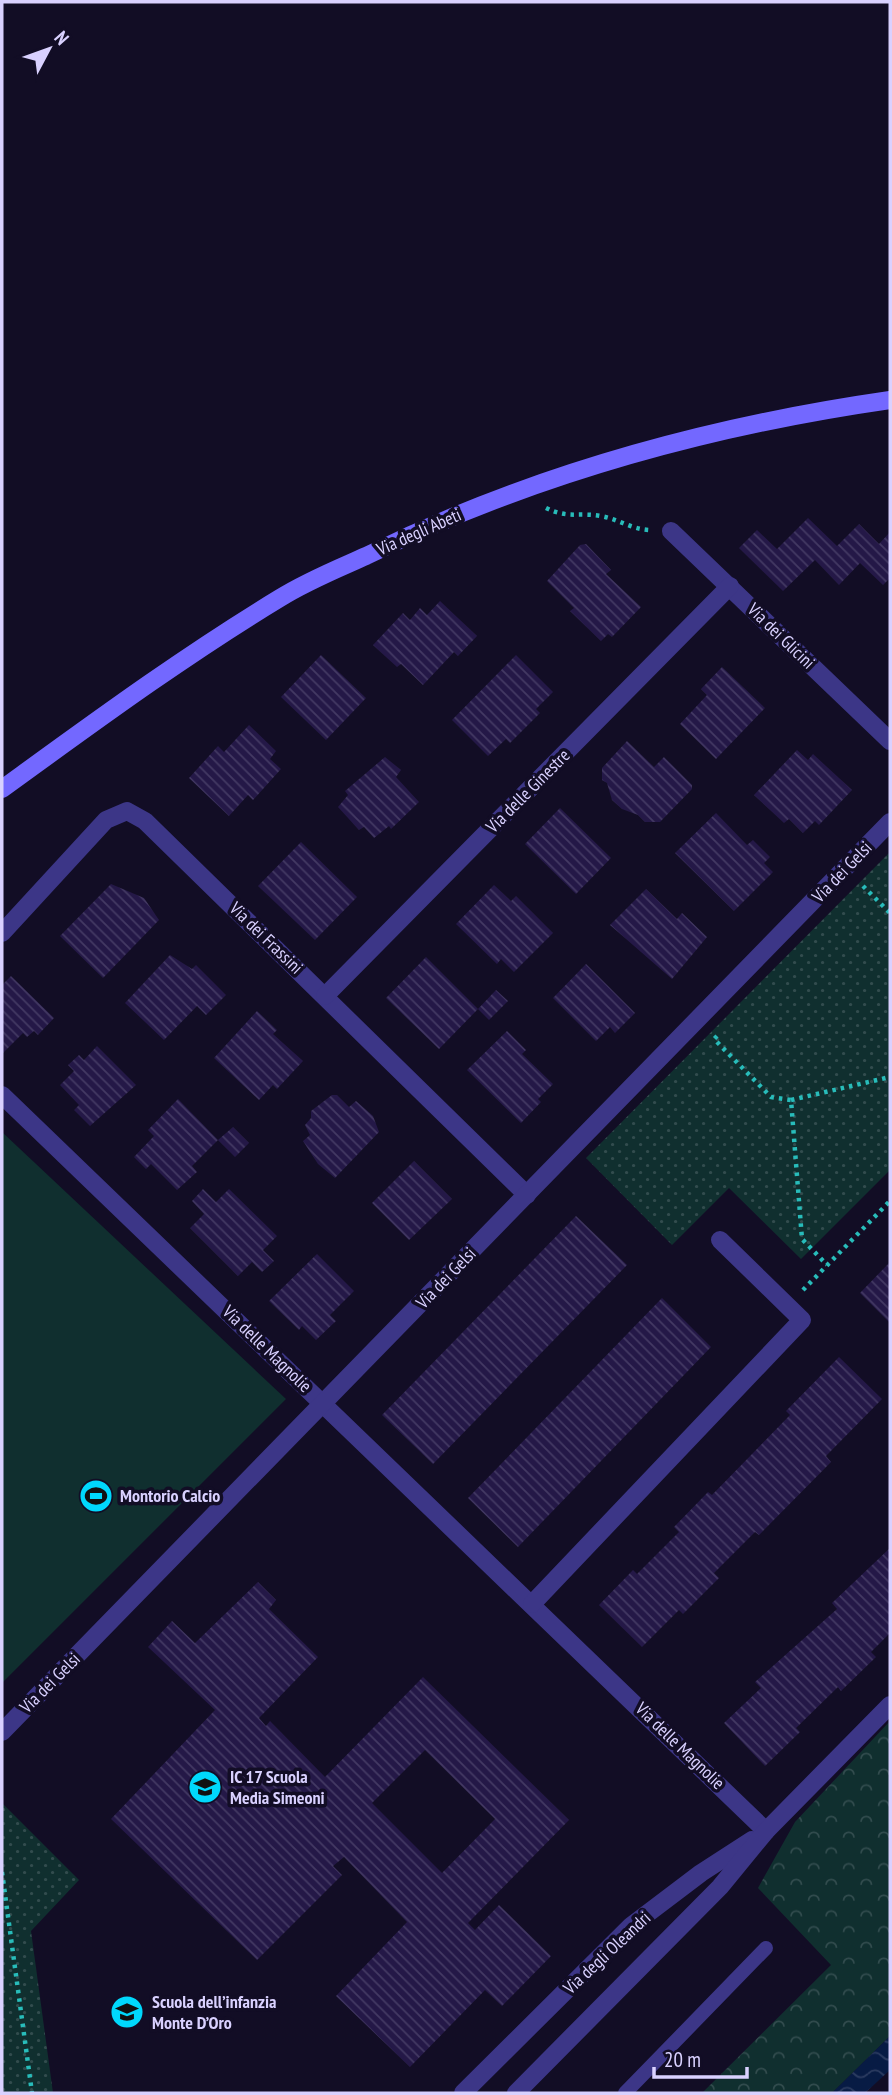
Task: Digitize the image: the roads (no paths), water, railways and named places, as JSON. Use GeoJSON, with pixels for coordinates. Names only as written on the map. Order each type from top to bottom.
{"type":"FeatureCollection","features":[{"type":"Feature","properties":{"kind":"street","name":"Via degli Abeti"},"geometry":{"type":"LineString","coordinates":[[2,789],[130,696],[282,596],[409,534],[515,491],[669,444],[805,412],[890,400]]}},
{"type":"Feature","properties":{"kind":"street","name":"Via dei Glicini"},"geometry":{"type":"LineString","coordinates":[[671,531],[890,741]]}},
{"type":"Feature","properties":{"kind":"street","name":"Via delle Ginestre"},"geometry":{"type":"LineString","coordinates":[[326,996],[730,586]]}},
{"type":"Feature","properties":{"kind":"street","name":"Via dei Frassini"},"geometry":{"type":"LineString","coordinates":[[2,933],[106,820],[127,811],[145,821],[527,1195]]}},
{"type":"Feature","properties":{"kind":"street","name":"Via dei Gelsi"},"geometry":{"type":"LineString","coordinates":[[2,1732],[890,822]]}},
{"type":"Feature","properties":{"kind":"street","name":"Via delle Magnolie"},"geometry":{"type":"LineString","coordinates":[[2,1095],[766,1831]]}},
{"type":"Feature","properties":{"kind":"street"},"geometry":{"type":"LineString","coordinates":[[532,1604],[802,1320],[720,1240]]}},
{"type":"Feature","properties":{"kind":"street","name":"Via degli Oleandri"},"geometry":{"type":"LineString","coordinates":[[516,2093],[720,1887],[766,1831],[890,1706]]}},
{"type":"Feature","properties":{"kind":"street","name":"Via degli Oleandri"},"geometry":{"type":"LineString","coordinates":[[463,2093],[631,1926],[701,1873],[766,1831]]}},
{"type":"Feature","properties":{"kind":"lane"},"geometry":{"type":"LineString","coordinates":[[625,2093],[766,1948]]}},
{"type":"Feature","properties":{"kind":"water"},"geometry":{"type":"Polygon","coordinates":[[[890,2036],[890,2070],[865,2093],[832,2093],[890,2036]]]}},
{"type":"Feature","properties":{"kind":"place","name":"Montorio Calcio"},"geometry":{"type":"Point","coordinates":[96,1496]}},
{"type":"Feature","properties":{"kind":"place","name":"IC 17 Scuola Media Simeoni"},"geometry":{"type":"Point","coordinates":[205,1787]}},
{"type":"Feature","properties":{"kind":"place","name":"Scuola dell’infanzia Monte D’Oro"},"geometry":{"type":"Point","coordinates":[127,2012]}}]}
